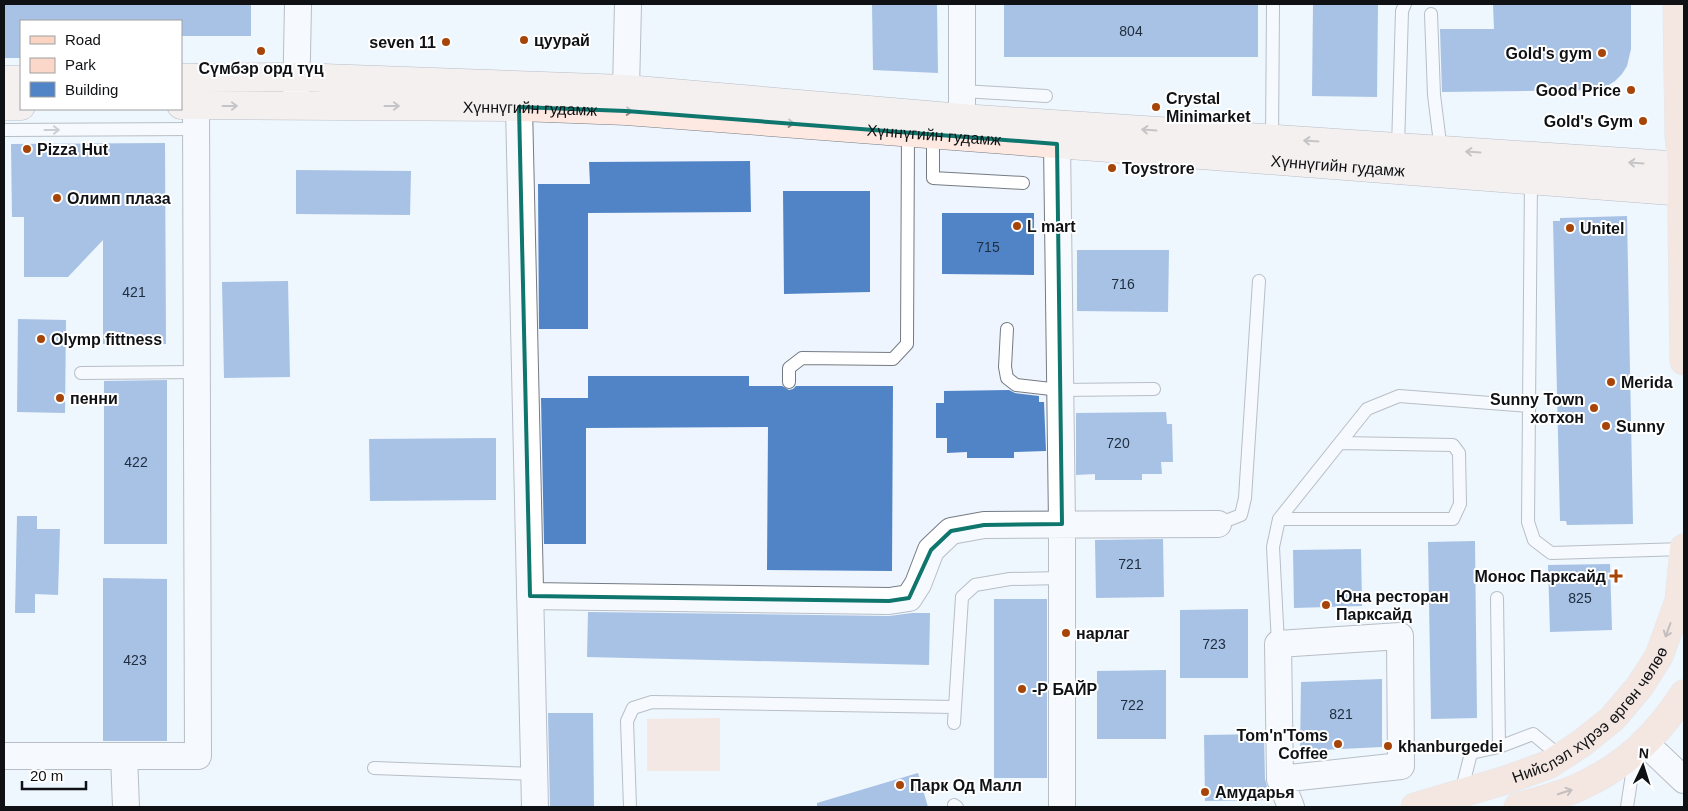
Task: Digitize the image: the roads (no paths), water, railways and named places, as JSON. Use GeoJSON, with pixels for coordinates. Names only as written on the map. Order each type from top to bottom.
{"type":"FeatureCollection","features":[{"type":"Feature","properties":{"kind":"main road"},"geometry":{"type":"LineString","coordinates":[[1678,4],[1679,136],[1683,179],[1684,361]]}},
{"type":"Feature","properties":{"kind":"main road","name":"Хүннүгийн гудамж"},"geometry":{"type":"LineString","coordinates":[[182,78],[296,77],[626,89],[917,127]]}},
{"type":"Feature","properties":{"kind":"main road"},"geometry":{"type":"LineString","coordinates":[[4,80],[20,80]]}},
{"type":"Feature","properties":{"kind":"main road"},"geometry":{"type":"LineString","coordinates":[[4,106],[20,106]]}},
{"type":"Feature","properties":{"kind":"main road","name":"Хүннүгийн гудамж"},"geometry":{"type":"LineString","coordinates":[[191,113],[296,106],[519,107],[917,127],[962,115],[1272,150],[1683,179]]}},
{"type":"Feature","properties":{"kind":"main road","name":"Хүннүгийн гудамж"},"geometry":{"type":"LineString","coordinates":[[962,115],[1057,144],[1272,150],[1398,147],[1439,162],[1532,180],[1683,179]]}},
{"type":"Feature","properties":{"kind":"main road","name":"Нийслэл хүрээ өргөн чөлөө"},"geometry":{"type":"LineString","coordinates":[[1415,807],[1515,777],[1550,764],[1582,743],[1612,719],[1640,686],[1659,656],[1679,601],[1684,549]]}},
{"type":"Feature","properties":{"kind":"main road","name":"Нийслэл хүрээ өргөн чөлөө"},"geometry":{"type":"LineString","coordinates":[[1518,807],[1576,788],[1608,772],[1640,748],[1670,716],[1684,694]]}},
{"type":"Feature","properties":{"kind":"street"},"geometry":{"type":"LineString","coordinates":[[296,106],[298,4]]}},
{"type":"Feature","properties":{"kind":"street"},"geometry":{"type":"LineString","coordinates":[[626,89],[628,4]]}},
{"type":"Feature","properties":{"kind":"street"},"geometry":{"type":"LineString","coordinates":[[962,4],[962,115]]}},
{"type":"Feature","properties":{"kind":"street"},"geometry":{"type":"LineString","coordinates":[[519,107],[535,807]]}},
{"type":"Feature","properties":{"kind":"street"},"geometry":{"type":"LineString","coordinates":[[4,756],[198,756],[198,372],[191,113]]}},
{"type":"Feature","properties":{"kind":"street"},"geometry":{"type":"LineString","coordinates":[[1057,144],[1062,524],[1062,807]]}},
{"type":"Feature","properties":{"kind":"street"},"geometry":{"type":"LineString","coordinates":[[530,596],[889,601],[910,598],[918,584],[931,550],[951,531],[984,525],[1218,524]]}},
{"type":"Feature","properties":{"kind":"street"},"geometry":{"type":"LineString","coordinates":[[1280,779],[1401,766],[1400,636],[1278,644],[1280,779],[1291,807]]}},
{"type":"Feature","properties":{"kind":"street"},"geometry":{"type":"LineString","coordinates":[[1640,748],[1684,780]]}},
{"type":"Feature","properties":{"kind":"street"},"geometry":{"type":"LineString","coordinates":[[124,756],[126,807]]}},
{"type":"Feature","properties":{"kind":"lane"},"geometry":{"type":"LineString","coordinates":[[1272,150],[1273,4]]}},
{"type":"Feature","properties":{"kind":"lane"},"geometry":{"type":"LineString","coordinates":[[1398,147],[1402,11],[1405,4]]}},
{"type":"Feature","properties":{"kind":"lane"},"geometry":{"type":"LineString","coordinates":[[1432,14],[1434,95],[1439,135],[1439,162]]}},
{"type":"Feature","properties":{"kind":"lane"},"geometry":{"type":"LineString","coordinates":[[962,115],[1046,96]]}},
{"type":"Feature","properties":{"kind":"lane"},"geometry":{"type":"LineString","coordinates":[[4,130],[191,113]]}},
{"type":"Feature","properties":{"kind":"lane"},"geometry":{"type":"LineString","coordinates":[[917,127],[933,178],[1023,183]]}},
{"type":"Feature","properties":{"kind":"lane"},"geometry":{"type":"LineString","coordinates":[[789,382],[789,368],[802,358],[893,359],[907,344],[917,127]]}},
{"type":"Feature","properties":{"kind":"lane"},"geometry":{"type":"LineString","coordinates":[[1532,180],[1528,522],[1534,540],[1550,554],[1684,549]]}},
{"type":"Feature","properties":{"kind":"lane"},"geometry":{"type":"LineString","coordinates":[[1218,524],[1242,515],[1245,498],[1258,282]]}},
{"type":"Feature","properties":{"kind":"lane"},"geometry":{"type":"LineString","coordinates":[[1007,329],[1005,367],[1007,378],[1016,385],[1060,390],[1154,389]]}},
{"type":"Feature","properties":{"kind":"lane"},"geometry":{"type":"LineString","coordinates":[[81,373],[198,372]]}},
{"type":"Feature","properties":{"kind":"lane"},"geometry":{"type":"LineString","coordinates":[[1278,644],[1273,547],[1279,519],[1367,409],[1399,396],[1530,406]]}},
{"type":"Feature","properties":{"kind":"lane"},"geometry":{"type":"LineString","coordinates":[[1279,519],[1453,520],[1460,504],[1460,487],[1459,454],[1453,445],[1341,443]]}},
{"type":"Feature","properties":{"kind":"lane"},"geometry":{"type":"LineString","coordinates":[[954,724],[962,597],[975,585],[1010,579],[1062,578]]}},
{"type":"Feature","properties":{"kind":"lane"},"geometry":{"type":"LineString","coordinates":[[1497,598],[1499,748]]}},
{"type":"Feature","properties":{"kind":"lane"},"geometry":{"type":"LineString","coordinates":[[630,807],[627,721],[633,708],[652,702],[955,707]]}},
{"type":"Feature","properties":{"kind":"lane"},"geometry":{"type":"LineString","coordinates":[[1460,794],[1471,753],[1499,748],[1533,734],[1561,757]]}},
{"type":"Feature","properties":{"kind":"lane"},"geometry":{"type":"LineString","coordinates":[[1627,807],[1640,748]]}},
{"type":"Feature","properties":{"kind":"lane"},"geometry":{"type":"LineString","coordinates":[[374,768],[534,774]]}},
{"type":"Feature","properties":{"kind":"place","name":"цуурай"},"geometry":{"type":"Point","coordinates":[524,40]}},
{"type":"Feature","properties":{"kind":"place","name":"seven 11"},"geometry":{"type":"Point","coordinates":[446,42]}},
{"type":"Feature","properties":{"kind":"place","name":"Сүмбэр орд түц"},"geometry":{"type":"Point","coordinates":[261,51]}},
{"type":"Feature","properties":{"kind":"place","name":"Gold's gym"},"geometry":{"type":"Point","coordinates":[1602,53]}},
{"type":"Feature","properties":{"kind":"place","name":"Good Price"},"geometry":{"type":"Point","coordinates":[1631,90]}},
{"type":"Feature","properties":{"kind":"place","name":"Crystal Minimarket"},"geometry":{"type":"Point","coordinates":[1156,107]}},
{"type":"Feature","properties":{"kind":"place","name":"Gold's Gym"},"geometry":{"type":"Point","coordinates":[1643,121]}},
{"type":"Feature","properties":{"kind":"place","name":"Pizza Hut"},"geometry":{"type":"Point","coordinates":[27,149]}},
{"type":"Feature","properties":{"kind":"place","name":"Toystrore"},"geometry":{"type":"Point","coordinates":[1112,168]}},
{"type":"Feature","properties":{"kind":"place","name":"Олимп плаза"},"geometry":{"type":"Point","coordinates":[57,198]}},
{"type":"Feature","properties":{"kind":"place","name":"L mart"},"geometry":{"type":"Point","coordinates":[1017,226]}},
{"type":"Feature","properties":{"kind":"place","name":"Unitel"},"geometry":{"type":"Point","coordinates":[1570,228]}},
{"type":"Feature","properties":{"kind":"place","name":"Olymp fittness"},"geometry":{"type":"Point","coordinates":[41,339]}},
{"type":"Feature","properties":{"kind":"place","name":"Merida"},"geometry":{"type":"Point","coordinates":[1611,382]}},
{"type":"Feature","properties":{"kind":"place","name":"пенни"},"geometry":{"type":"Point","coordinates":[60,398]}},
{"type":"Feature","properties":{"kind":"place","name":"Sunny Town хотхон"},"geometry":{"type":"Point","coordinates":[1594,408]}},
{"type":"Feature","properties":{"kind":"place","name":"Sunny"},"geometry":{"type":"Point","coordinates":[1606,426]}},
{"type":"Feature","properties":{"kind":"place","name":"Монос Парксайд"},"geometry":{"type":"Point","coordinates":[1616,576]}},
{"type":"Feature","properties":{"kind":"place","name":"Юна ресторан Парксайд"},"geometry":{"type":"Point","coordinates":[1326,605]}},
{"type":"Feature","properties":{"kind":"place","name":"нарлаг"},"geometry":{"type":"Point","coordinates":[1066,633]}},
{"type":"Feature","properties":{"kind":"place","name":"-Р БАЙР"},"geometry":{"type":"Point","coordinates":[1022,689]}},
{"type":"Feature","properties":{"kind":"place","name":"Tom'n'Toms Coffee"},"geometry":{"type":"Point","coordinates":[1338,744]}},
{"type":"Feature","properties":{"kind":"place","name":"khanburgedei"},"geometry":{"type":"Point","coordinates":[1388,746]}},
{"type":"Feature","properties":{"kind":"place","name":"Парк Од Малл"},"geometry":{"type":"Point","coordinates":[900,785]}},
{"type":"Feature","properties":{"kind":"place","name":"Амударья"},"geometry":{"type":"Point","coordinates":[1205,792]}}]}
